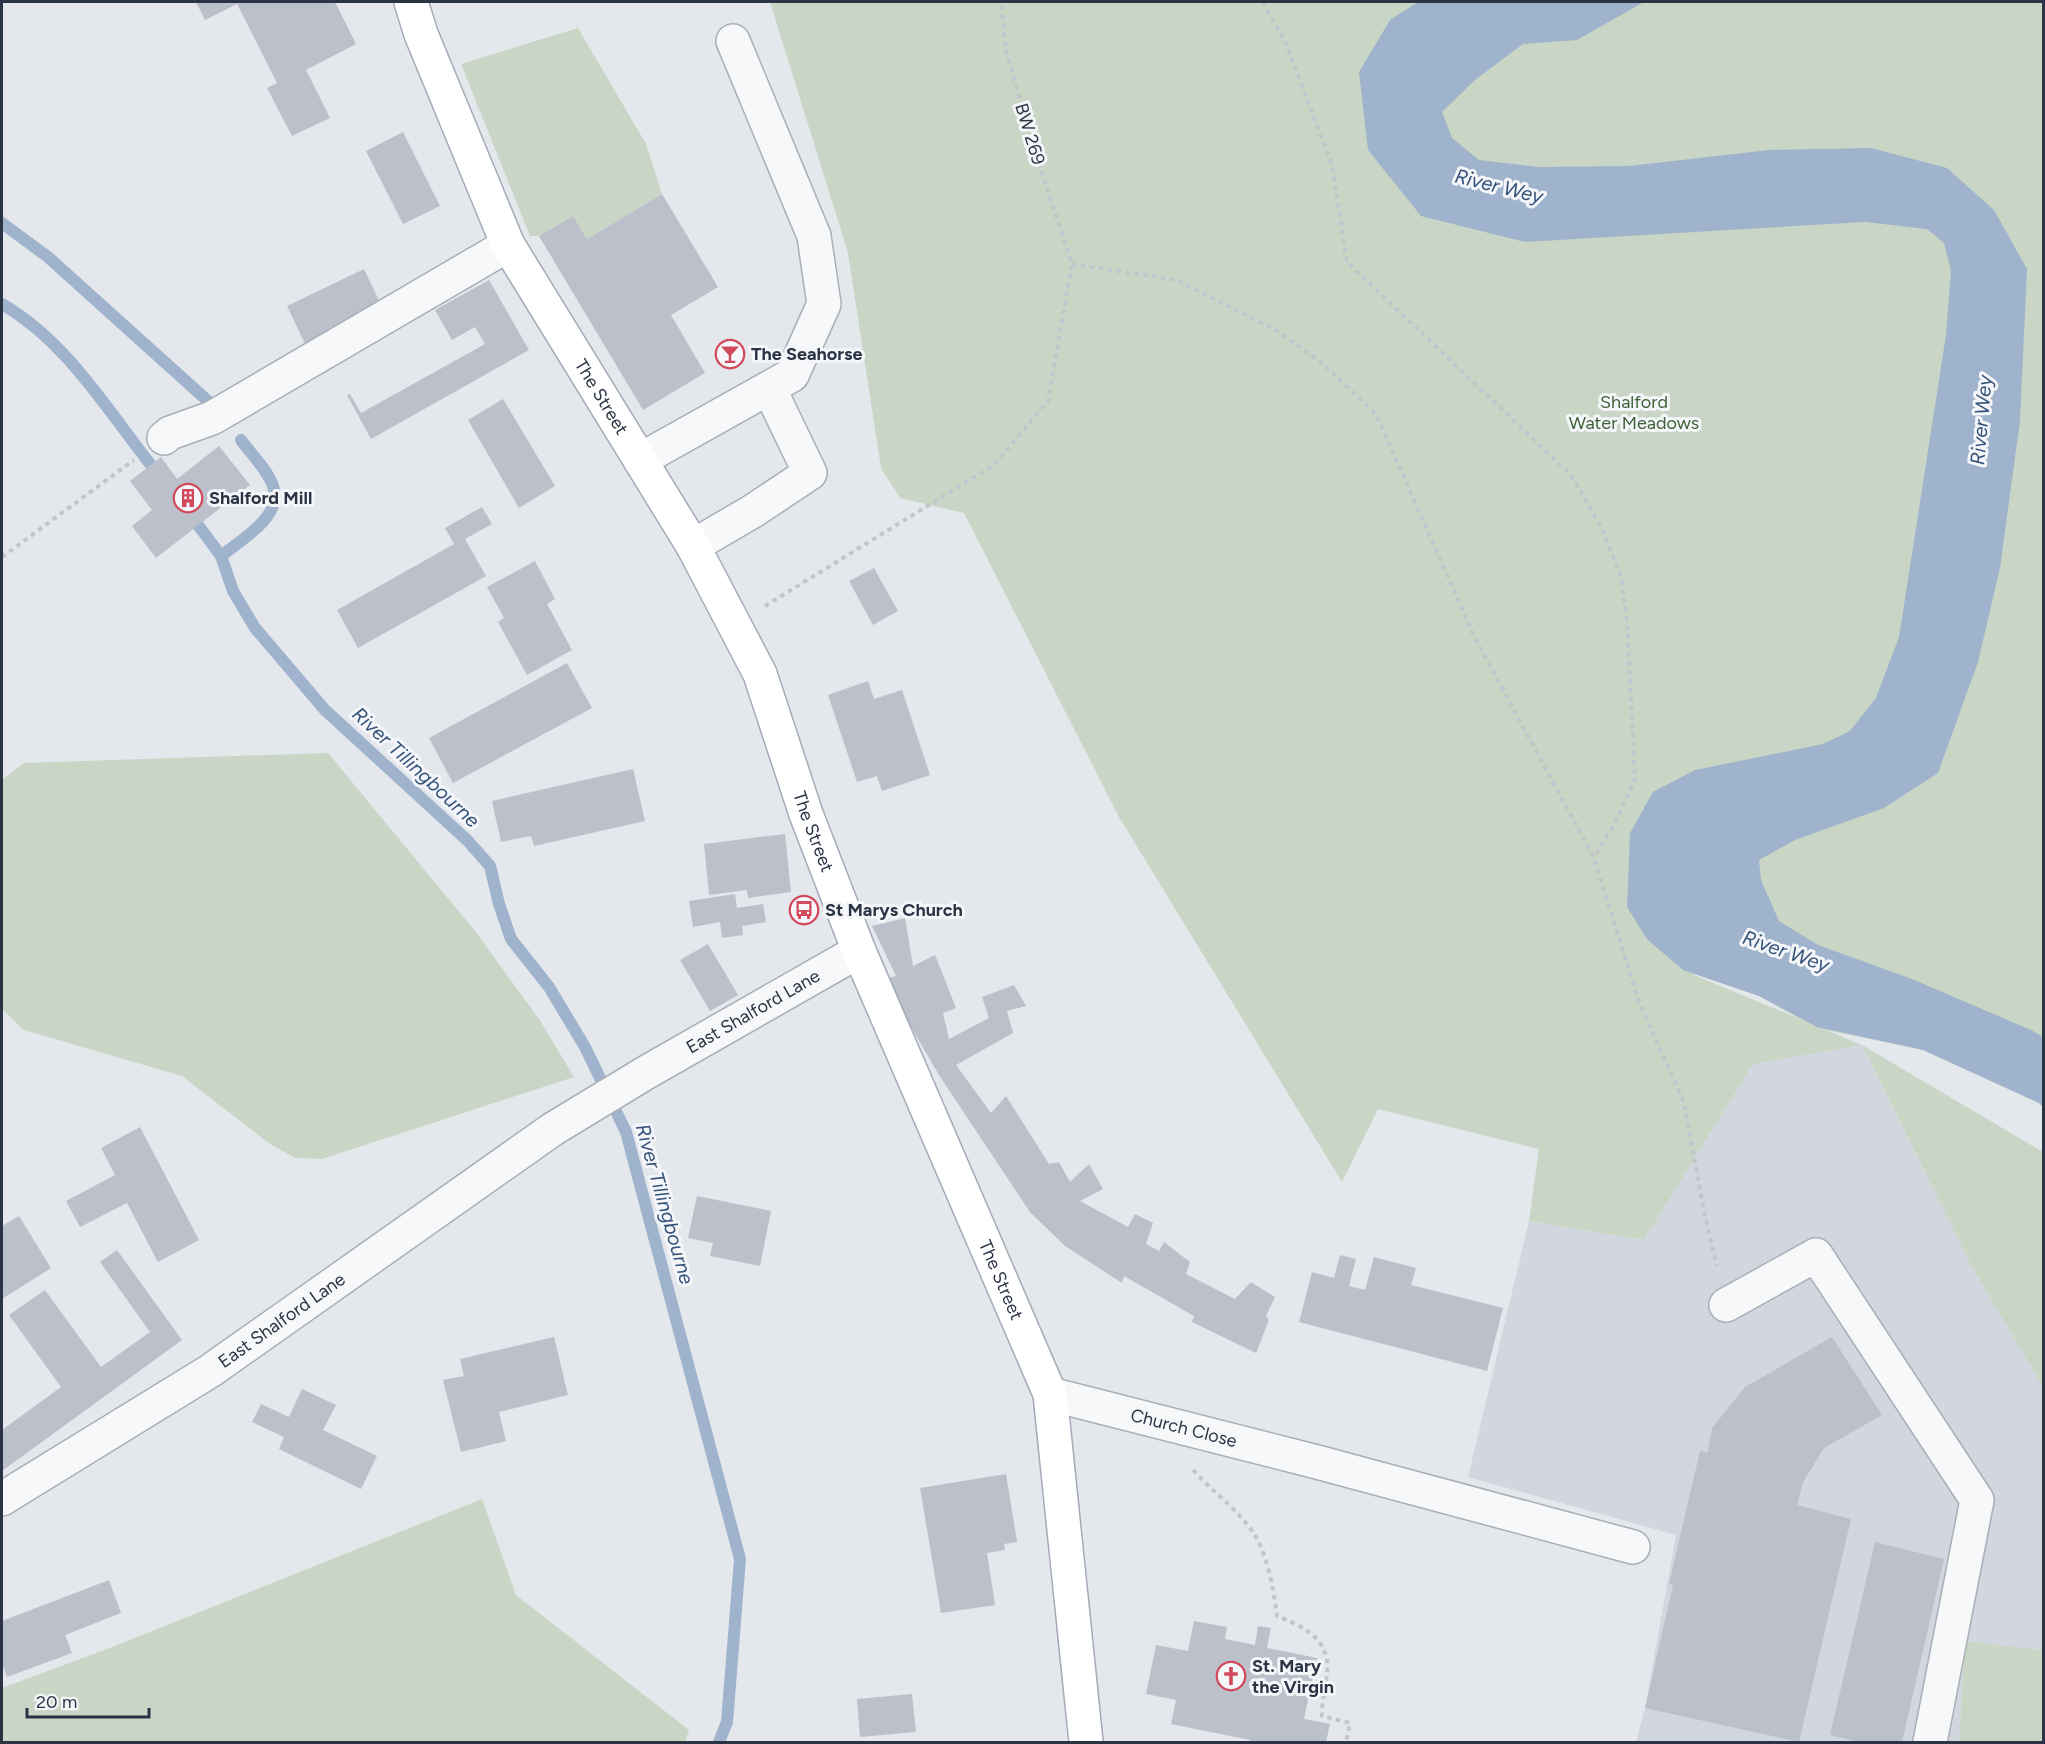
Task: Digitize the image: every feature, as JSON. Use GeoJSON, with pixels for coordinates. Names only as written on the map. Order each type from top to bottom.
{"type":"FeatureCollection","features":[{"type":"Feature","properties":{"kind":"main road","name":"The Street"},"geometry":{"type":"LineString","coordinates":[[411,2],[421,34],[508,245],[693,546],[736,624],[760,674],[806,814],[858,951],[1050,1394],[1086,1743]]}},
{"type":"Feature","properties":{"kind":"street"},"geometry":{"type":"LineString","coordinates":[[640,460],[792,375],[824,304],[814,236],[733,41]]}},
{"type":"Feature","properties":{"kind":"street"},"geometry":{"type":"LineString","coordinates":[[164,438],[170,433],[212,418],[508,245]]}},
{"type":"Feature","properties":{"kind":"street"},"geometry":{"type":"LineString","coordinates":[[693,546],[753,511],[810,473],[769,388]]}},
{"type":"Feature","properties":{"kind":"street","name":"East Shalford Lane"},"geometry":{"type":"LineString","coordinates":[[2,1498],[210,1371],[553,1129],[647,1072],[858,951]]}},
{"type":"Feature","properties":{"kind":"street"},"geometry":{"type":"LineString","coordinates":[[1726,1305],[1816,1255],[1977,1500],[1930,1743]]}},
{"type":"Feature","properties":{"kind":"street","name":"Church Close"},"geometry":{"type":"LineString","coordinates":[[1050,1394],[1317,1462],[1633,1547]]}},
{"type":"Feature","properties":{"kind":"path","name":"BW 269"},"geometry":{"type":"LineString","coordinates":[[1001,2],[1006,50],[1031,140],[1072,264]]}},
{"type":"Feature","properties":{"kind":"path"},"geometry":{"type":"LineString","coordinates":[[1263,2],[1285,41],[1332,165],[1347,262],[1571,476],[1602,529],[1621,577],[1627,620],[1635,780],[1615,823],[1594,858]]}},
{"type":"Feature","properties":{"kind":"path"},"geometry":{"type":"LineString","coordinates":[[736,624],[994,465],[1048,401],[1072,264],[1177,280],[1277,331],[1322,363],[1376,414],[1475,638],[1594,858],[1639,1002],[1684,1102],[1704,1212],[1726,1305]]}},
{"type":"Feature","properties":{"kind":"path"},"geometry":{"type":"LineString","coordinates":[[2,556],[120,470]]}},
{"type":"Feature","properties":{"kind":"path"},"geometry":{"type":"LineString","coordinates":[[1188,1429],[1183,1460],[1253,1532],[1262,1550],[1277,1616],[1302,1626],[1317,1638],[1328,1660],[1322,1716],[1350,1723],[1346,1743]]}},
{"type":"Feature","properties":{"kind":"shaded area"},"geometry":{"type":"Polygon","coordinates":[[[1862,1045],[1973,1269],[2043,1387],[2043,1650],[1965,1641],[1959,1742],[1636,1742],[1645,1708],[1676,1535],[1468,1477],[1529,1221],[1644,1240],[1753,1064],[1862,1045]]]}},
{"type":"Feature","properties":{"kind":"green space","name":"Shalford Water Meadows"},"geometry":{"type":"Polygon","coordinates":[[[770,2],[2043,2],[2043,1107],[2039,1103],[1923,1050],[1826,1030],[1862,1045],[1753,1064],[1644,1240],[1529,1221],[1539,1149],[1378,1109],[1342,1182],[1119,817],[964,513],[900,498],[881,468],[848,253],[770,2]],[[1695,974],[1694,975],[1800,1019],[1759,996],[1695,974]]]}},
{"type":"Feature","properties":{"kind":"green space"},"geometry":{"type":"Polygon","coordinates":[[[578,28],[646,144],[662,194],[587,239],[573,216],[539,236],[530,236],[461,64],[578,28]]]}},
{"type":"Feature","properties":{"kind":"green space"},"geometry":{"type":"Polygon","coordinates":[[[328,753],[475,931],[539,1019],[574,1077],[322,1159],[295,1158],[270,1144],[182,1076],[24,1030],[2,1009],[2,780],[24,763],[328,753]]]}},
{"type":"Feature","properties":{"kind":"green space"},"geometry":{"type":"Polygon","coordinates":[[[1862,1045],[2043,1152],[2043,1387],[1973,1269],[1862,1045]]]}},
{"type":"Feature","properties":{"kind":"green space"},"geometry":{"type":"Polygon","coordinates":[[[482,1499],[516,1595],[689,1730],[685,1742],[2,1742],[2,1688],[107,1649],[482,1499]]]}},
{"type":"Feature","properties":{"kind":"green space"},"geometry":{"type":"Polygon","coordinates":[[[1965,1641],[2043,1650],[2043,1742],[1959,1742],[1965,1641]]]}},
{"type":"Feature","properties":{"kind":"water","name":"River Wey"},"geometry":{"type":"Polygon","coordinates":[[[1418,2],[1644,2],[1577,40],[1523,44],[1475,80],[1442,112],[1452,138],[1479,160],[1538,167],[1629,166],[1769,150],[1871,148],[1947,168],[1994,210],[2027,269],[2020,421],[2000,568],[1978,662],[1938,773],[1884,808],[1795,840],[1759,860],[1761,880],[1779,921],[1818,945],[1912,979],[2043,1037],[2043,1107],[2039,1103],[1923,1050],[1817,1027],[1759,996],[1683,970],[1647,939],[1627,907],[1630,833],[1653,792],[1695,770],[1823,744],[1850,731],[1876,698],[1899,637],[1946,335],[1951,270],[1944,243],[1927,229],[1865,222],[1525,242],[1421,216],[1368,150],[1359,72],[1390,20],[1418,2]]]}},
{"type":"Feature","properties":{"kind":"building"},"geometry":{"type":"Polygon","coordinates":[[[196,2],[335,2],[356,44],[306,70],[330,118],[292,136],[267,88],[277,83],[237,4],[205,20],[196,2]]]}},
{"type":"Feature","properties":{"kind":"building"},"geometry":{"type":"Polygon","coordinates":[[[403,132],[440,206],[403,224],[366,151],[403,132]]]}},
{"type":"Feature","properties":{"kind":"building"},"geometry":{"type":"Polygon","coordinates":[[[662,194],[718,287],[671,315],[705,373],[643,410],[539,236],[573,216],[587,239],[662,194]]]}},
{"type":"Feature","properties":{"kind":"building"},"geometry":{"type":"Polygon","coordinates":[[[364,269],[385,313],[308,350],[287,306],[364,269]]]}},
{"type":"Feature","properties":{"kind":"building"},"geometry":{"type":"Polygon","coordinates":[[[489,280],[529,350],[371,439],[347,395],[350,394],[361,413],[485,344],[475,327],[452,340],[435,310],[489,280]]]}},
{"type":"Feature","properties":{"kind":"building"},"geometry":{"type":"Polygon","coordinates":[[[503,399],[555,486],[519,508],[468,420],[503,399]]]}},
{"type":"Feature","properties":{"kind":"building","name":"Shalford Mill"},"geometry":{"type":"Polygon","coordinates":[[[219,446],[250,485],[156,558],[132,526],[152,510],[130,481],[161,457],[177,479],[219,446]]]}},
{"type":"Feature","properties":{"kind":"building"},"geometry":{"type":"Polygon","coordinates":[[[482,507],[492,524],[465,539],[486,576],[358,648],[337,610],[454,544],[445,528],[482,507]]]}},
{"type":"Feature","properties":{"kind":"building"},"geometry":{"type":"Polygon","coordinates":[[[535,561],[555,599],[547,604],[572,650],[527,675],[498,622],[504,618],[487,587],[535,561]]]}},
{"type":"Feature","properties":{"kind":"building"},"geometry":{"type":"Polygon","coordinates":[[[874,568],[898,611],[873,625],[849,581],[874,568]]]}},
{"type":"Feature","properties":{"kind":"building"},"geometry":{"type":"Polygon","coordinates":[[[567,663],[592,708],[453,783],[429,738],[567,663]]]}},
{"type":"Feature","properties":{"kind":"building"},"geometry":{"type":"Polygon","coordinates":[[[868,681],[874,699],[902,690],[930,775],[882,791],[877,776],[857,782],[828,695],[868,681]]]}},
{"type":"Feature","properties":{"kind":"building"},"geometry":{"type":"Polygon","coordinates":[[[633,769],[645,821],[534,846],[531,836],[501,842],[492,801],[633,769]]]}},
{"type":"Feature","properties":{"kind":"building"},"geometry":{"type":"Polygon","coordinates":[[[785,834],[791,892],[748,898],[747,890],[709,895],[704,844],[785,834]]]}},
{"type":"Feature","properties":{"kind":"building"},"geometry":{"type":"Polygon","coordinates":[[[735,894],[737,908],[763,904],[766,922],[742,926],[743,935],[722,938],[720,922],[693,927],[689,901],[735,894]]]}},
{"type":"Feature","properties":{"kind":"building"},"geometry":{"type":"Polygon","coordinates":[[[905,918],[913,966],[935,955],[956,1008],[943,1013],[949,1039],[989,1018],[982,997],[1014,985],[1026,1006],[1007,1011],[1013,1033],[956,1065],[991,1113],[1006,1096],[1049,1164],[1059,1162],[1070,1182],[1089,1164],[1103,1189],[1080,1201],[1128,1227],[1135,1214],[1153,1223],[1146,1244],[1159,1251],[1164,1242],[1190,1262],[1186,1274],[1235,1299],[1251,1282],[1275,1297],[1266,1316],[1269,1320],[1256,1353],[1192,1322],[1194,1316],[1124,1276],[1122,1283],[1065,1246],[1030,1212],[939,1075],[908,1022],[888,978],[896,976],[872,926],[905,918]]]}},
{"type":"Feature","properties":{"kind":"building"},"geometry":{"type":"Polygon","coordinates":[[[708,944],[738,995],[710,1011],[680,960],[708,944]]]}},
{"type":"Feature","properties":{"kind":"building"},"geometry":{"type":"Polygon","coordinates":[[[140,1127],[199,1240],[158,1262],[127,1203],[80,1227],[66,1201],[115,1175],[101,1148],[140,1127]]]}},
{"type":"Feature","properties":{"kind":"building"},"geometry":{"type":"Polygon","coordinates":[[[697,1196],[771,1211],[760,1266],[710,1256],[713,1243],[688,1238],[697,1196]]]}},
{"type":"Feature","properties":{"kind":"building"},"geometry":{"type":"Polygon","coordinates":[[[19,1216],[51,1268],[2,1299],[2,1226],[19,1216]]]}},
{"type":"Feature","properties":{"kind":"building"},"geometry":{"type":"Polygon","coordinates":[[[117,1250],[182,1340],[2,1471],[2,1430],[61,1387],[9,1315],[45,1290],[101,1367],[150,1332],[100,1262],[117,1250]]]}},
{"type":"Feature","properties":{"kind":"building"},"geometry":{"type":"Polygon","coordinates":[[[1340,1255],[1356,1259],[1349,1286],[1365,1290],[1374,1257],[1416,1268],[1411,1285],[1503,1308],[1487,1371],[1299,1322],[1312,1272],[1334,1278],[1340,1255]]]}},
{"type":"Feature","properties":{"kind":"building"},"geometry":{"type":"Polygon","coordinates":[[[554,1337],[568,1395],[499,1412],[506,1441],[461,1452],[443,1380],[464,1376],[460,1359],[554,1337]]]}},
{"type":"Feature","properties":{"kind":"building"},"geometry":{"type":"Polygon","coordinates":[[[1832,1337],[1882,1415],[1824,1448],[1803,1482],[1797,1505],[1851,1519],[1799,1742],[1645,1708],[1673,1585],[1669,1584],[1700,1451],[1708,1452],[1712,1428],[1745,1387],[1832,1337]]]}},
{"type":"Feature","properties":{"kind":"building"},"geometry":{"type":"Polygon","coordinates":[[[302,1389],[336,1405],[323,1430],[377,1456],[361,1489],[279,1449],[284,1437],[252,1422],[261,1404],[289,1417],[302,1389]]]}},
{"type":"Feature","properties":{"kind":"building"},"geometry":{"type":"Polygon","coordinates":[[[1006,1474],[1017,1542],[1004,1544],[1005,1550],[987,1553],[995,1605],[941,1613],[920,1488],[1006,1474]]]}},
{"type":"Feature","properties":{"kind":"building"},"geometry":{"type":"Polygon","coordinates":[[[1875,1542],[1944,1559],[1902,1742],[1859,1742],[1830,1735],[1875,1542]]]}},
{"type":"Feature","properties":{"kind":"building"},"geometry":{"type":"Polygon","coordinates":[[[109,1580],[121,1613],[65,1635],[72,1653],[7,1677],[2,1664],[2,1621],[109,1580]]]}},
{"type":"Feature","properties":{"kind":"building","name":"St. Mary the Virgin"},"geometry":{"type":"Polygon","coordinates":[[[1194,1621],[1227,1627],[1225,1639],[1255,1645],[1258,1626],[1271,1628],[1267,1648],[1317,1658],[1304,1719],[1330,1724],[1326,1742],[1250,1742],[1250,1740],[1171,1724],[1176,1700],[1146,1694],[1156,1645],[1188,1651],[1194,1621]]]}},
{"type":"Feature","properties":{"kind":"building"},"geometry":{"type":"Polygon","coordinates":[[[912,1694],[916,1732],[860,1737],[857,1699],[912,1694]]]}},
{"type":"Feature","properties":{"kind":"waterway"},"geometry":{"type":"LineString","coordinates":[[2,223],[48,257],[209,402]]}},
{"type":"Feature","properties":{"kind":"waterway","name":"River Tillingbourne"},"geometry":{"type":"LineString","coordinates":[[2,304],[25,319],[66,356],[151,465]]}},
{"type":"Feature","properties":{"kind":"waterway"},"geometry":{"type":"LineString","coordinates":[[221,556],[259,526],[267,517],[275,497],[267,474],[241,440]]}},
{"type":"Feature","properties":{"kind":"waterway","name":"River Tillingbourne"},"geometry":{"type":"LineString","coordinates":[[198,525],[221,556],[233,591],[255,628],[325,710],[468,841],[490,866],[499,904],[511,939],[549,987],[585,1047],[626,1132],[740,1559],[727,1722],[719,1742]]}},
{"type":"Feature","properties":{"kind":"place","name":"The Seahorse"},"geometry":{"type":"Point","coordinates":[730,354]}},
{"type":"Feature","properties":{"kind":"place","name":"Shalford Mill"},"geometry":{"type":"Point","coordinates":[188,498]}},
{"type":"Feature","properties":{"kind":"place","name":"St Marys Church"},"geometry":{"type":"Point","coordinates":[804,910]}},
{"type":"Feature","properties":{"kind":"place","name":"St. Mary the Virgin"},"geometry":{"type":"Point","coordinates":[1231,1676]}}]}
